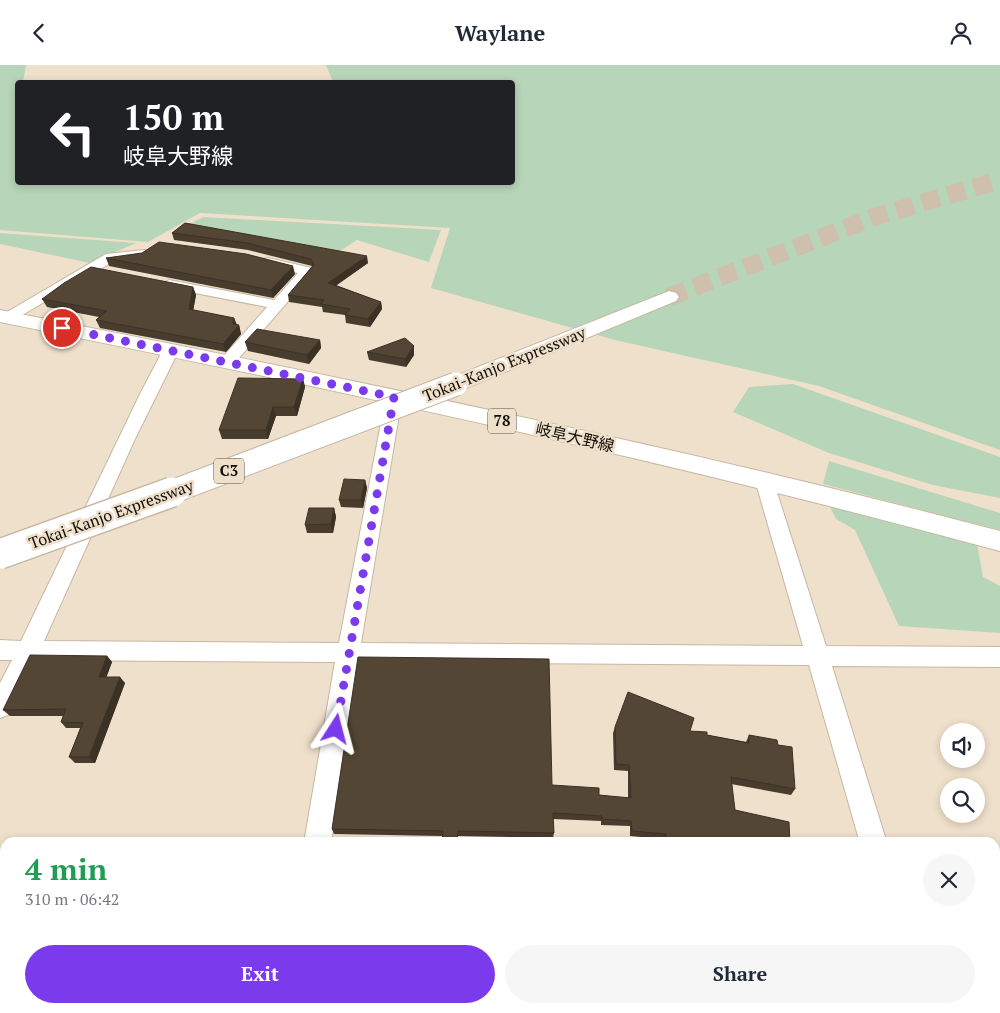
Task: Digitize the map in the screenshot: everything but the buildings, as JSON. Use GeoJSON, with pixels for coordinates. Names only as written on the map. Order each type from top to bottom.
{"type":"FeatureCollection","features":[{"type":"Feature","properties":{"kind":"main road","name":"Tokai-Kanjo Expressway"},"geometry":{"type":"LineString","coordinates":[[0,554],[247,464],[456,384],[669,297]]}},
{"type":"Feature","properties":{"kind":"main road","name":"岐阜大野線"},"geometry":{"type":"LineString","coordinates":[[3,317],[394,397],[764,480],[1000,541]]}},
{"type":"Feature","properties":{"kind":"street"},"geometry":{"type":"LineString","coordinates":[[3,317],[111,257],[140,256],[153,248]]}},
{"type":"Feature","properties":{"kind":"street"},"geometry":{"type":"LineString","coordinates":[[227,362],[307,271],[256,259]]}},
{"type":"Feature","properties":{"kind":"street"},"geometry":{"type":"LineString","coordinates":[[91,268],[110,272]]}},
{"type":"Feature","properties":{"kind":"street"},"geometry":{"type":"LineString","coordinates":[[156,281],[278,305]]}},
{"type":"Feature","properties":{"kind":"street"},"geometry":{"type":"LineString","coordinates":[[0,707],[29,651],[102,490],[171,350]]}},
{"type":"Feature","properties":{"kind":"street"},"geometry":{"type":"LineString","coordinates":[[318,837],[348,654],[394,397]]}},
{"type":"Feature","properties":{"kind":"street"},"geometry":{"type":"LineString","coordinates":[[764,480],[872,837]]}},
{"type":"Feature","properties":{"kind":"street"},"geometry":{"type":"LineString","coordinates":[[0,650],[348,654],[818,654],[1000,657]]}},
{"type":"Feature","properties":{"kind":"green space"},"geometry":{"type":"Polygon","coordinates":[[[0,65],[26,65],[23,80],[15,80],[15,185],[515,185],[515,80],[332,80],[326,65],[1000,65],[1000,450],[819,386],[615,340],[431,288],[450,228],[200,213],[148,242],[0,230],[0,65]]]}},
{"type":"Feature","properties":{"kind":"green space"},"geometry":{"type":"Polygon","coordinates":[[[203,217],[441,230],[429,262],[357,240],[338,252],[188,225],[203,217]]]}},
{"type":"Feature","properties":{"kind":"green space"},"geometry":{"type":"Polygon","coordinates":[[[0,233],[136,243],[90,263],[0,244],[0,233]]]}},
{"type":"Feature","properties":{"kind":"green space"},"geometry":{"type":"Polygon","coordinates":[[[793,384],[1000,457],[1000,498],[933,485],[829,453],[733,412],[749,387],[793,384]]]}},
{"type":"Feature","properties":{"kind":"green space"},"geometry":{"type":"Polygon","coordinates":[[[829,461],[1000,513],[1000,530],[823,484],[829,461]]]}},
{"type":"Feature","properties":{"kind":"green space"},"geometry":{"type":"Polygon","coordinates":[[[829,505],[977,544],[983,577],[1000,586],[1000,633],[899,626],[855,530],[836,519],[829,505]]]}},
{"type":"Feature","properties":{"kind":"tunnel"},"geometry":{"type":"LineString","coordinates":[[669,297],[874,217],[1000,180]]}},
{"type":"Feature","properties":{"kind":"route"},"geometry":{"type":"LineString","coordinates":[[62,328],[394,397],[336,729]]}}]}
